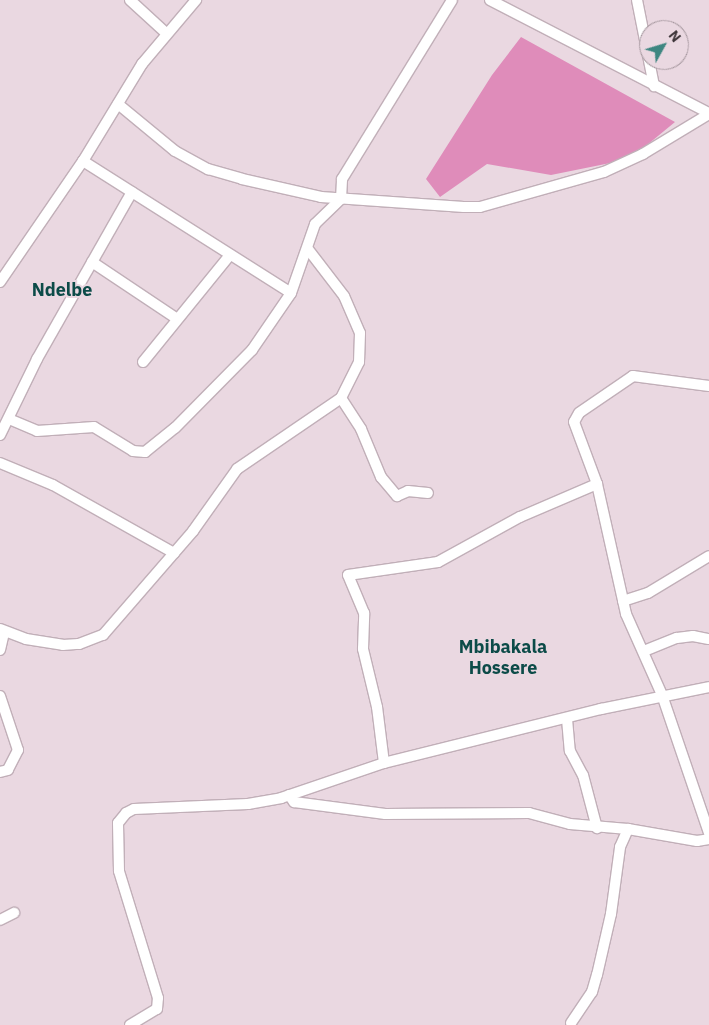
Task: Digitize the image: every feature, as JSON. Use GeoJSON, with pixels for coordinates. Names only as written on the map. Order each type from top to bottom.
{"type":"FeatureCollection","features":[{"type":"Feature","properties":{"kind":"street"},"geometry":{"type":"LineString","coordinates":[[130,0],[166,33]]}},
{"type":"Feature","properties":{"kind":"street"},"geometry":{"type":"LineString","coordinates":[[0,282],[83,161],[118,104],[166,33],[196,0]]}},
{"type":"Feature","properties":{"kind":"street"},"geometry":{"type":"LineString","coordinates":[[9,420],[37,431],[94,427],[132,451],[146,452],[188,416],[252,350],[291,293],[308,249],[315,224],[342,200],[342,179],[452,0]]}},
{"type":"Feature","properties":{"kind":"street"},"geometry":{"type":"LineString","coordinates":[[490,0],[709,113]]}},
{"type":"Feature","properties":{"kind":"street"},"geometry":{"type":"LineString","coordinates":[[637,0],[654,86]]}},
{"type":"Feature","properties":{"kind":"street"},"geometry":{"type":"LineString","coordinates":[[118,104],[174,150],[208,169],[285,190],[342,200],[480,207],[625,164],[709,113]]}},
{"type":"Feature","properties":{"kind":"street"},"geometry":{"type":"LineString","coordinates":[[83,161],[291,293]]}},
{"type":"Feature","properties":{"kind":"street"},"geometry":{"type":"LineString","coordinates":[[0,435],[37,360],[132,192]]}},
{"type":"Feature","properties":{"kind":"street"},"geometry":{"type":"LineString","coordinates":[[0,650],[2,630],[26,639],[63,645],[93,641],[103,635],[140,596],[237,469],[341,398],[359,362],[360,333],[344,296],[308,249]]}},
{"type":"Feature","properties":{"kind":"street"},"geometry":{"type":"LineString","coordinates":[[143,362],[176,318],[230,255]]}},
{"type":"Feature","properties":{"kind":"street"},"geometry":{"type":"LineString","coordinates":[[92,262],[176,318]]}},
{"type":"Feature","properties":{"kind":"street"},"geometry":{"type":"LineString","coordinates":[[290,795],[294,802],[307,805],[338,806],[385,814],[529,813],[597,828],[628,828],[709,839],[662,695],[644,651],[632,631],[622,601],[597,484],[574,422],[579,413],[633,376],[709,386]]}},
{"type":"Feature","properties":{"kind":"street"},"geometry":{"type":"LineString","coordinates":[[341,398],[361,429],[381,477],[397,496],[408,491],[428,492]]}},
{"type":"Feature","properties":{"kind":"street"},"geometry":{"type":"LineString","coordinates":[[0,462],[52,485],[174,553]]}},
{"type":"Feature","properties":{"kind":"street"},"geometry":{"type":"LineString","coordinates":[[384,763],[377,707],[363,649],[364,614],[348,575],[438,562],[520,517],[597,484]]}},
{"type":"Feature","properties":{"kind":"street"},"geometry":{"type":"LineString","coordinates":[[622,601],[648,593],[709,556]]}},
{"type":"Feature","properties":{"kind":"street"},"geometry":{"type":"LineString","coordinates":[[644,651],[677,638],[693,636],[709,639]]}},
{"type":"Feature","properties":{"kind":"street"},"geometry":{"type":"LineString","coordinates":[[130,1025],[157,1009],[158,998],[119,871],[118,823],[134,809],[248,804],[290,795],[384,763],[662,695],[709,687]]}},
{"type":"Feature","properties":{"kind":"street"},"geometry":{"type":"LineString","coordinates":[[0,696],[18,750],[8,770],[0,772]]}},
{"type":"Feature","properties":{"kind":"street"},"geometry":{"type":"LineString","coordinates":[[567,719],[570,751],[583,775],[597,828]]}},
{"type":"Feature","properties":{"kind":"street"},"geometry":{"type":"LineString","coordinates":[[571,1023],[592,992],[597,975],[620,847],[628,828]]}},
{"type":"Feature","properties":{"kind":"street"},"geometry":{"type":"LineString","coordinates":[[0,920],[14,914]]}},
{"type":"Feature","properties":{"kind":"shaded area"},"geometry":{"type":"Polygon","coordinates":[[[521,37],[675,122],[630,159],[551,175],[487,164],[440,197],[426,179],[492,75],[521,37]]]}},
{"type":"Feature","properties":{"kind":"district","name":"Ndelbe"},"geometry":{"type":"Point","coordinates":[62,290]}},
{"type":"Feature","properties":{"kind":"district","name":"Mbibakala Hossere"},"geometry":{"type":"Point","coordinates":[503,658]}}]}
